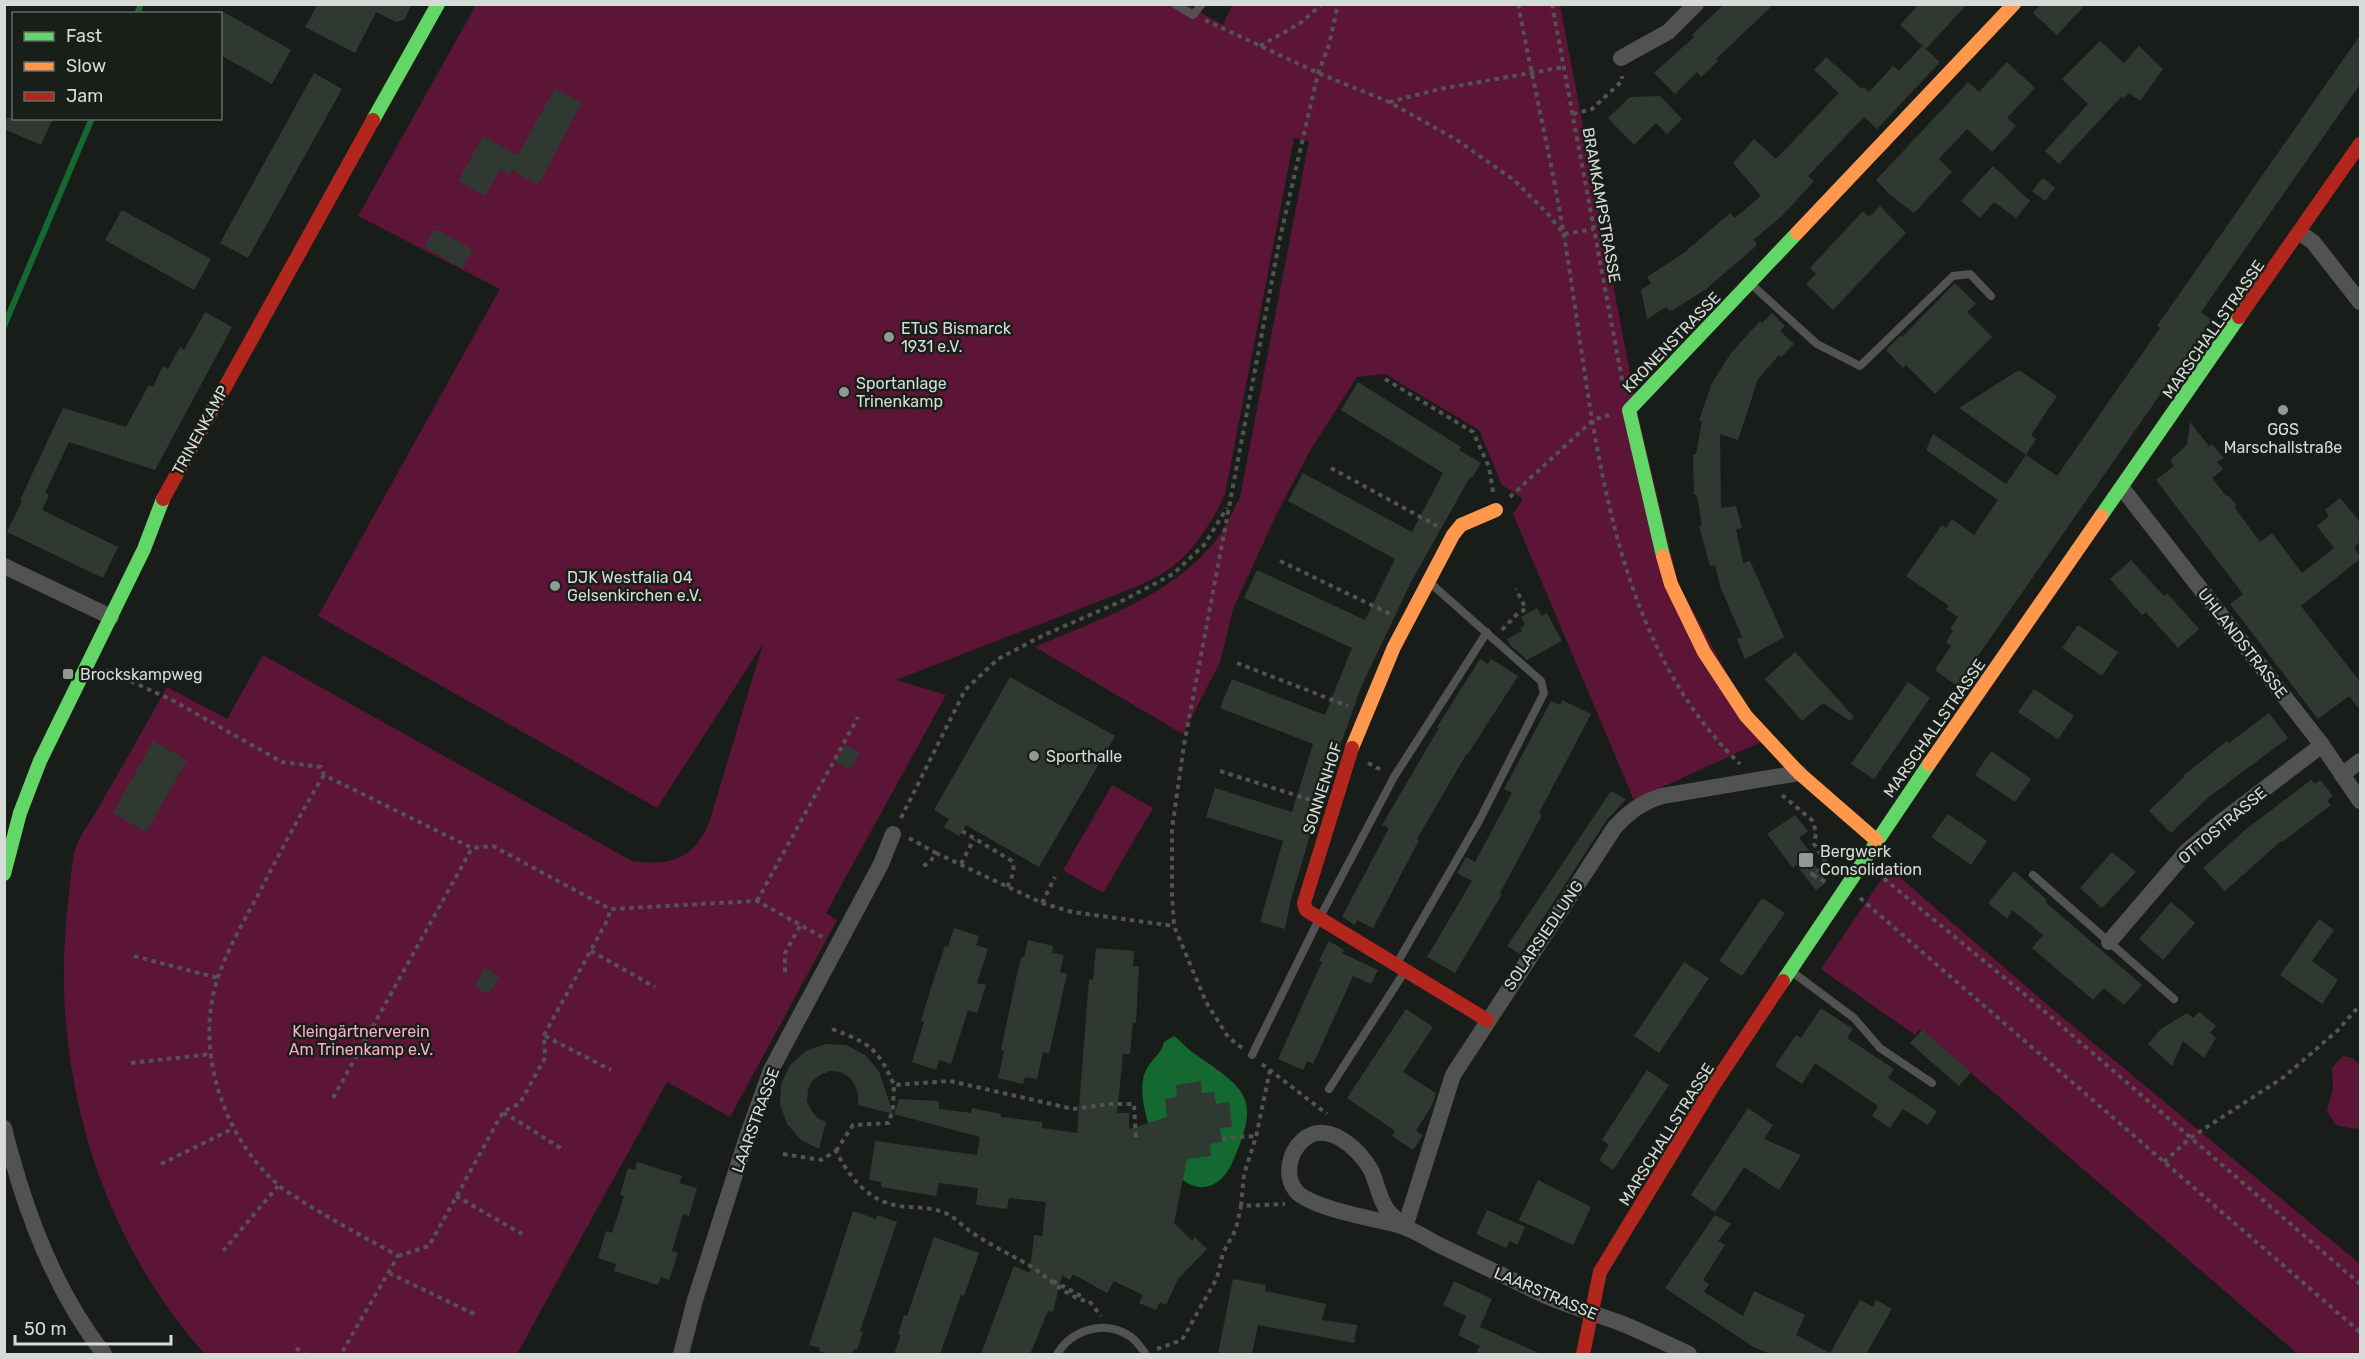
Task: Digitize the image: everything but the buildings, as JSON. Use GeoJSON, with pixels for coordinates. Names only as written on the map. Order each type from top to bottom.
{"type":"FeatureCollection","features":[{"type":"Feature","properties":{"kind":"street","name":"TRINENKAMP"},"geometry":{"type":"LineString","coordinates":[[4,874],[20,813],[40,761],[144,549],[155,516],[171,483],[438,4]]}},
{"type":"Feature","properties":{"kind":"street"},"geometry":{"type":"LineString","coordinates":[[1621,58],[1668,32],[1696,4]]}},
{"type":"Feature","properties":{"kind":"street","name":"KRONENSTRASSE"},"geometry":{"type":"LineString","coordinates":[[1876,840],[1799,772],[1746,716],[1704,652],[1671,584],[1654,524],[1629,410],[2014,4]]}},
{"type":"Feature","properties":{"kind":"street","name":"MARSCHALLSTRASSE"},"geometry":{"type":"LineString","coordinates":[[1583,1354],[1600,1272],[1713,1086],[1876,840],[2361,144]]}},
{"type":"Feature","properties":{"kind":"street"},"geometry":{"type":"LineString","coordinates":[[2300,233],[2313,242],[2361,302]]}},
{"type":"Feature","properties":{"kind":"street","name":"UHLANDSTRASSE"},"geometry":{"type":"LineString","coordinates":[[2122,488],[2322,745],[2361,801]]}},
{"type":"Feature","properties":{"kind":"street","name":"SONNENHOF"},"geometry":{"type":"LineString","coordinates":[[1487,1020],[1319,919],[1306,910],[1304,903],[1350,753],[1365,713],[1406,622],[1453,535],[1461,525],[1496,510]]}},
{"type":"Feature","properties":{"kind":"street"},"geometry":{"type":"LineString","coordinates":[[4,566],[111,617]]}},
{"type":"Feature","properties":{"kind":"street","name":"OTTOSTRASSE"},"geometry":{"type":"LineString","coordinates":[[2109,942],[2187,850],[2222,820],[2322,745]]}},
{"type":"Feature","properties":{"kind":"street"},"geometry":{"type":"LineString","coordinates":[[2342,775],[2361,761]]}},
{"type":"Feature","properties":{"kind":"street","name":"SOLARSIEDLUNG"},"geometry":{"type":"LineString","coordinates":[[1405,1227],[1453,1075],[1615,827],[1629,812],[1662,796],[1799,772]]}},
{"type":"Feature","properties":{"kind":"street","name":"LAARSTRASSE"},"geometry":{"type":"LineString","coordinates":[[681,1354],[695,1300],[771,1070],[881,864],[893,834]]}},
{"type":"Feature","properties":{"kind":"street"},"geometry":{"type":"LineString","coordinates":[[4,1128],[47,1262],[104,1354]]}},
{"type":"Feature","properties":{"kind":"street"},"geometry":{"type":"LineString","coordinates":[[1309,1201],[1295,1190],[1291,1180],[1289,1169],[1291,1156],[1306,1137],[1318,1132],[1337,1137]]}},
{"type":"Feature","properties":{"kind":"street","name":"LAARSTRASSE"},"geometry":{"type":"LineString","coordinates":[[1337,1137],[1362,1155],[1374,1176],[1386,1210],[1405,1227]]}},
{"type":"Feature","properties":{"kind":"street","name":"LAARSTRASSE"},"geometry":{"type":"LineString","coordinates":[[1309,1201],[1405,1227],[1548,1297],[1622,1323],[1689,1354]]}},
{"type":"Feature","properties":{"kind":"lane"},"geometry":{"type":"LineString","coordinates":[[1175,4],[1193,15],[1202,4]]}},
{"type":"Feature","properties":{"kind":"lane"},"geometry":{"type":"LineString","coordinates":[[1751,283],[1817,344],[1860,366],[1953,276],[1970,274],[1991,296]]}},
{"type":"Feature","properties":{"kind":"lane"},"geometry":{"type":"LineString","coordinates":[[1329,1089],[1401,968],[1544,693],[1541,681],[1428,581]]}},
{"type":"Feature","properties":{"kind":"lane"},"geometry":{"type":"LineString","coordinates":[[1252,1055],[1319,919],[1394,777],[1490,636]]}},
{"type":"Feature","properties":{"kind":"lane"},"geometry":{"type":"LineString","coordinates":[[2033,875],[2174,999]]}},
{"type":"Feature","properties":{"kind":"lane"},"geometry":{"type":"LineString","coordinates":[[1791,971],[1854,1017],[1880,1048],[1932,1083]]}},
{"type":"Feature","properties":{"kind":"lane"},"geometry":{"type":"LineString","coordinates":[[1057,1354],[1069,1339],[1080,1333],[1107,1327],[1130,1335],[1145,1353]]}},
{"type":"Feature","properties":{"kind":"path"},"geometry":{"type":"LineString","coordinates":[[1260,47],[1299,24],[1322,4]]}},
{"type":"Feature","properties":{"kind":"path"},"geometry":{"type":"LineString","coordinates":[[1337,1137],[1328,1114],[1228,1037],[1206,1002],[1174,926],[1172,829],[1184,745],[1280,238],[1318,73],[1329,45],[1338,4]]}},
{"type":"Feature","properties":{"kind":"path"},"geometry":{"type":"LineString","coordinates":[[1518,4],[1564,234],[1593,420],[1613,521],[1643,617],[1662,658],[1692,708],[1730,754],[1757,780],[1791,801],[1813,821],[1816,833],[1814,844],[1826,865],[1847,886],[2361,1332]]}},
{"type":"Feature","properties":{"kind":"path","name":"BRAMKAMPSTRASSE"},"geometry":{"type":"LineString","coordinates":[[1552,4],[1629,410]]}},
{"type":"Feature","properties":{"kind":"path"},"geometry":{"type":"LineString","coordinates":[[1193,15],[1318,73],[1389,102],[1457,140],[1514,180],[1564,234]]}},
{"type":"Feature","properties":{"kind":"path"},"geometry":{"type":"LineString","coordinates":[[1574,114],[1592,109],[1622,81],[1621,58]]}},
{"type":"Feature","properties":{"kind":"path"},"geometry":{"type":"LineString","coordinates":[[1389,102],[1440,89],[1565,67]]}},
{"type":"Feature","properties":{"kind":"path"},"geometry":{"type":"LineString","coordinates":[[1564,234],[1595,229]]}},
{"type":"Feature","properties":{"kind":"path"},"geometry":{"type":"LineString","coordinates":[[1385,379],[1473,432],[1489,467],[1496,510]]}},
{"type":"Feature","properties":{"kind":"path"},"geometry":{"type":"LineString","coordinates":[[1496,510],[1593,420],[1629,410]]}},
{"type":"Feature","properties":{"kind":"path"},"geometry":{"type":"LineString","coordinates":[[1331,468],[1453,535]]}},
{"type":"Feature","properties":{"kind":"path"},"geometry":{"type":"LineString","coordinates":[[1174,926],[1072,912],[1042,903],[1007,888],[906,836],[893,834],[965,690],[998,659],[1044,635],[1124,600],[1173,574],[1204,545],[1229,504]]}},
{"type":"Feature","properties":{"kind":"path"},"geometry":{"type":"LineString","coordinates":[[1280,561],[1406,622]]}},
{"type":"Feature","properties":{"kind":"path"},"geometry":{"type":"LineString","coordinates":[[1490,636],[1526,609],[1516,589]]}},
{"type":"Feature","properties":{"kind":"path"},"geometry":{"type":"LineString","coordinates":[[89,662],[172,700],[282,762],[321,766],[324,775],[472,848],[494,846],[610,909],[757,901],[837,946]]}},
{"type":"Feature","properties":{"kind":"path"},"geometry":{"type":"LineString","coordinates":[[1237,663],[1365,713]]}},
{"type":"Feature","properties":{"kind":"path"},"geometry":{"type":"LineString","coordinates":[[757,901],[858,717]]}},
{"type":"Feature","properties":{"kind":"path"},"geometry":{"type":"LineString","coordinates":[[1350,753],[1394,777]]}},
{"type":"Feature","properties":{"kind":"path"},"geometry":{"type":"LineString","coordinates":[[1220,771],[1332,807]]}},
{"type":"Feature","properties":{"kind":"path"},"geometry":{"type":"LineString","coordinates":[[324,775],[239,931],[218,978],[210,1017],[212,1054],[218,1094],[232,1129],[251,1159],[278,1186],[322,1214],[398,1256]]}},
{"type":"Feature","properties":{"kind":"path"},"geometry":{"type":"LineString","coordinates":[[962,831],[1012,861],[1013,875],[1007,888]]}},
{"type":"Feature","properties":{"kind":"path"},"geometry":{"type":"LineString","coordinates":[[961,864],[974,839]]}},
{"type":"Feature","properties":{"kind":"path"},"geometry":{"type":"LineString","coordinates":[[333,1098],[472,848]]}},
{"type":"Feature","properties":{"kind":"path"},"geometry":{"type":"LineString","coordinates":[[920,868],[930,862],[936,853]]}},
{"type":"Feature","properties":{"kind":"path"},"geometry":{"type":"LineString","coordinates":[[1863,861],[2029,998],[2361,1284]]}},
{"type":"Feature","properties":{"kind":"path"},"geometry":{"type":"LineString","coordinates":[[1806,865],[1813,875],[1826,865]]}},
{"type":"Feature","properties":{"kind":"path"},"geometry":{"type":"LineString","coordinates":[[1042,903],[1055,877]]}},
{"type":"Feature","properties":{"kind":"path"},"geometry":{"type":"LineString","coordinates":[[343,1354],[398,1256],[429,1246],[503,1112],[520,1103],[545,1058],[544,1035],[608,919],[610,909]]}},
{"type":"Feature","properties":{"kind":"path"},"geometry":{"type":"LineString","coordinates":[[785,972],[785,953],[801,924]]}},
{"type":"Feature","properties":{"kind":"path"},"geometry":{"type":"LineString","coordinates":[[591,951],[655,987]]}},
{"type":"Feature","properties":{"kind":"path"},"geometry":{"type":"LineString","coordinates":[[134,956],[218,978]]}},
{"type":"Feature","properties":{"kind":"path"},"geometry":{"type":"LineString","coordinates":[[2164,1162],[2190,1138],[2284,1077],[2338,1030],[2361,1005]]}},
{"type":"Feature","properties":{"kind":"path"},"geometry":{"type":"LineString","coordinates":[[783,1154],[821,1160],[836,1151],[853,1125],[889,1123],[893,1107],[894,1085],[885,1064],[873,1048],[856,1038],[832,1029]]}},
{"type":"Feature","properties":{"kind":"path"},"geometry":{"type":"LineString","coordinates":[[544,1035],[611,1070]]}},
{"type":"Feature","properties":{"kind":"path"},"geometry":{"type":"LineString","coordinates":[[132,1063],[212,1054]]}},
{"type":"Feature","properties":{"kind":"path"},"geometry":{"type":"LineString","coordinates":[[1145,1353],[1182,1340],[1217,1278],[1223,1253],[1236,1229],[1244,1174],[1256,1137],[1269,1070]]}},
{"type":"Feature","properties":{"kind":"path"},"geometry":{"type":"LineString","coordinates":[[894,1085],[950,1081],[1073,1109],[1110,1104],[1134,1104],[1136,1140]]}},
{"type":"Feature","properties":{"kind":"path"},"geometry":{"type":"LineString","coordinates":[[503,1112],[531,1127],[537,1135],[564,1150]]}},
{"type":"Feature","properties":{"kind":"path"},"geometry":{"type":"LineString","coordinates":[[161,1164],[232,1129]]}},
{"type":"Feature","properties":{"kind":"path"},"geometry":{"type":"LineString","coordinates":[[1223,1139],[1256,1137]]}},
{"type":"Feature","properties":{"kind":"path"},"geometry":{"type":"LineString","coordinates":[[836,1151],[859,1186],[876,1198],[896,1206],[940,1211],[954,1218],[972,1233],[1082,1296],[1083,1301],[1089,1301],[1098,1311],[1107,1327]]}},
{"type":"Feature","properties":{"kind":"path"},"geometry":{"type":"LineString","coordinates":[[223,1251],[278,1186]]}},
{"type":"Feature","properties":{"kind":"path"},"geometry":{"type":"LineString","coordinates":[[456,1196],[522,1234]]}},
{"type":"Feature","properties":{"kind":"path"},"geometry":{"type":"LineString","coordinates":[[1241,1206],[1309,1201]]}},
{"type":"Feature","properties":{"kind":"path"},"geometry":{"type":"LineString","coordinates":[[388,1273],[476,1315]]}},
{"type":"Feature","properties":{"kind":"path"},"geometry":{"type":"LineString","coordinates":[[296,1348],[304,1354]]}},
{"type":"Feature","properties":{"kind":"green space","name":"Kleingärtnerverein Am Trinenkamp e.V."},"geometry":{"type":"Polygon","coordinates":[[[1185,4],[1223,25],[1232,5],[1560,5],[1638,415],[1678,583],[1763,741],[1634,800],[1513,514],[1523,499],[1502,485],[1479,430],[1385,374],[1357,377],[1311,449],[1278,511],[1233,609],[1220,662],[1183,734],[1035,647],[1130,606],[1174,580],[1212,545],[1231,516],[1240,497],[1309,141],[1294,138],[1225,494],[1215,514],[1203,534],[1180,560],[1138,586],[896,680],[946,695],[826,913],[837,920],[730,1117],[667,1082],[517,1354],[205,1354],[167,1306],[135,1255],[109,1200],[88,1143],[74,1084],[66,1024],[64,963],[74,853],[82,835],[167,687],[227,719],[263,655],[632,861],[658,862],[679,858],[688,853],[703,835],[709,823],[763,644],[657,808],[318,616],[500,289],[358,216],[476,5],[1185,4]]]}},
{"type":"Feature","properties":{"kind":"green space"},"geometry":{"type":"Polygon","coordinates":[[[1112,785],[1153,808],[1103,893],[1063,870],[1112,785]]]}},
{"type":"Feature","properties":{"kind":"green space"},"geometry":{"type":"Polygon","coordinates":[[[1889,868],[2050,1007],[2360,1264],[2360,1354],[2298,1354],[1920,1029],[1915,1035],[1821,969],[1889,868]]]}},
{"type":"Feature","properties":{"kind":"green space"},"geometry":{"type":"Polygon","coordinates":[[[2343,1056],[2353,1058],[2360,1066],[2360,1126],[2356,1129],[2336,1125],[2327,1111],[2333,1089],[2332,1068],[2343,1056]]]}},
{"type":"Feature","properties":{"kind":"shaded area"},"geometry":{"type":"Polygon","coordinates":[[[1174,1036],[1237,1087],[1244,1097],[1247,1109],[1242,1140],[1231,1166],[1222,1178],[1209,1186],[1193,1185],[1179,1176],[1152,1135],[1145,1112],[1142,1092],[1145,1074],[1164,1042],[1174,1036]]]}},
{"type":"Feature","properties":{"kind":"waterway"},"geometry":{"type":"LineString","coordinates":[[138,12],[141,4]]}},
{"type":"Feature","properties":{"kind":"waterway"},"geometry":{"type":"LineString","coordinates":[[4,326],[91,120]]}},
{"type":"Feature","properties":{"kind":"traffic: fast"},"geometry":{"type":"LineString","coordinates":[[373,120],[438,4]]}},
{"type":"Feature","properties":{"kind":"traffic: fast"},"geometry":{"type":"LineString","coordinates":[[1663,556],[1629,410],[1797,233]]}},
{"type":"Feature","properties":{"kind":"traffic: fast"},"geometry":{"type":"LineString","coordinates":[[2101,516],[2239,317]]}},
{"type":"Feature","properties":{"kind":"traffic: fast"},"geometry":{"type":"LineString","coordinates":[[4,874],[20,813],[40,761],[144,549],[163,499]]}},
{"type":"Feature","properties":{"kind":"traffic: fast"},"geometry":{"type":"LineString","coordinates":[[1783,981],[1929,764]]}},
{"type":"Feature","properties":{"kind":"traffic: slow"},"geometry":{"type":"LineString","coordinates":[[1797,233],[2014,4]]}},
{"type":"Feature","properties":{"kind":"traffic: slow"},"geometry":{"type":"LineString","coordinates":[[1352,748],[1394,647],[1453,535],[1461,525],[1496,510]]}},
{"type":"Feature","properties":{"kind":"traffic: slow"},"geometry":{"type":"LineString","coordinates":[[1929,764],[2101,516]]}},
{"type":"Feature","properties":{"kind":"traffic: slow"},"geometry":{"type":"LineString","coordinates":[[1663,556],[1671,584],[1704,652],[1746,716],[1799,773],[1876,840]]}},
{"type":"Feature","properties":{"kind":"traffic: jam"},"geometry":{"type":"LineString","coordinates":[[163,499],[373,120]]}},
{"type":"Feature","properties":{"kind":"traffic: jam"},"geometry":{"type":"LineString","coordinates":[[2239,317],[2360,144]]}},
{"type":"Feature","properties":{"kind":"traffic: jam"},"geometry":{"type":"LineString","coordinates":[[1352,748],[1304,903],[1306,910],[1487,1020]]}},
{"type":"Feature","properties":{"kind":"traffic: jam"},"geometry":{"type":"LineString","coordinates":[[1583,1354],[1600,1272],[1713,1086],[1783,981]]}},
{"type":"Feature","properties":{"kind":"place","name":"ETuS Bismarck 1931 e.V."},"geometry":{"type":"Point","coordinates":[889,337]}},
{"type":"Feature","properties":{"kind":"place","name":"Sportanlage Trinenkamp"},"geometry":{"type":"Point","coordinates":[844,392]}},
{"type":"Feature","properties":{"kind":"place","name":"GGS Marschallstraße"},"geometry":{"type":"Point","coordinates":[2283,410]}},
{"type":"Feature","properties":{"kind":"place","name":"DJK Westfalia 04 Gelsenkirchen e.V."},"geometry":{"type":"Point","coordinates":[555,586]}},
{"type":"Feature","properties":{"kind":"place","name":"Brockskampweg"},"geometry":{"type":"Point","coordinates":[68,674]}},
{"type":"Feature","properties":{"kind":"place","name":"Sporthalle"},"geometry":{"type":"Point","coordinates":[1034,756]}},
{"type":"Feature","properties":{"kind":"place","name":"Bergwerk Consolidation"},"geometry":{"type":"Point","coordinates":[1806,860]}}]}
